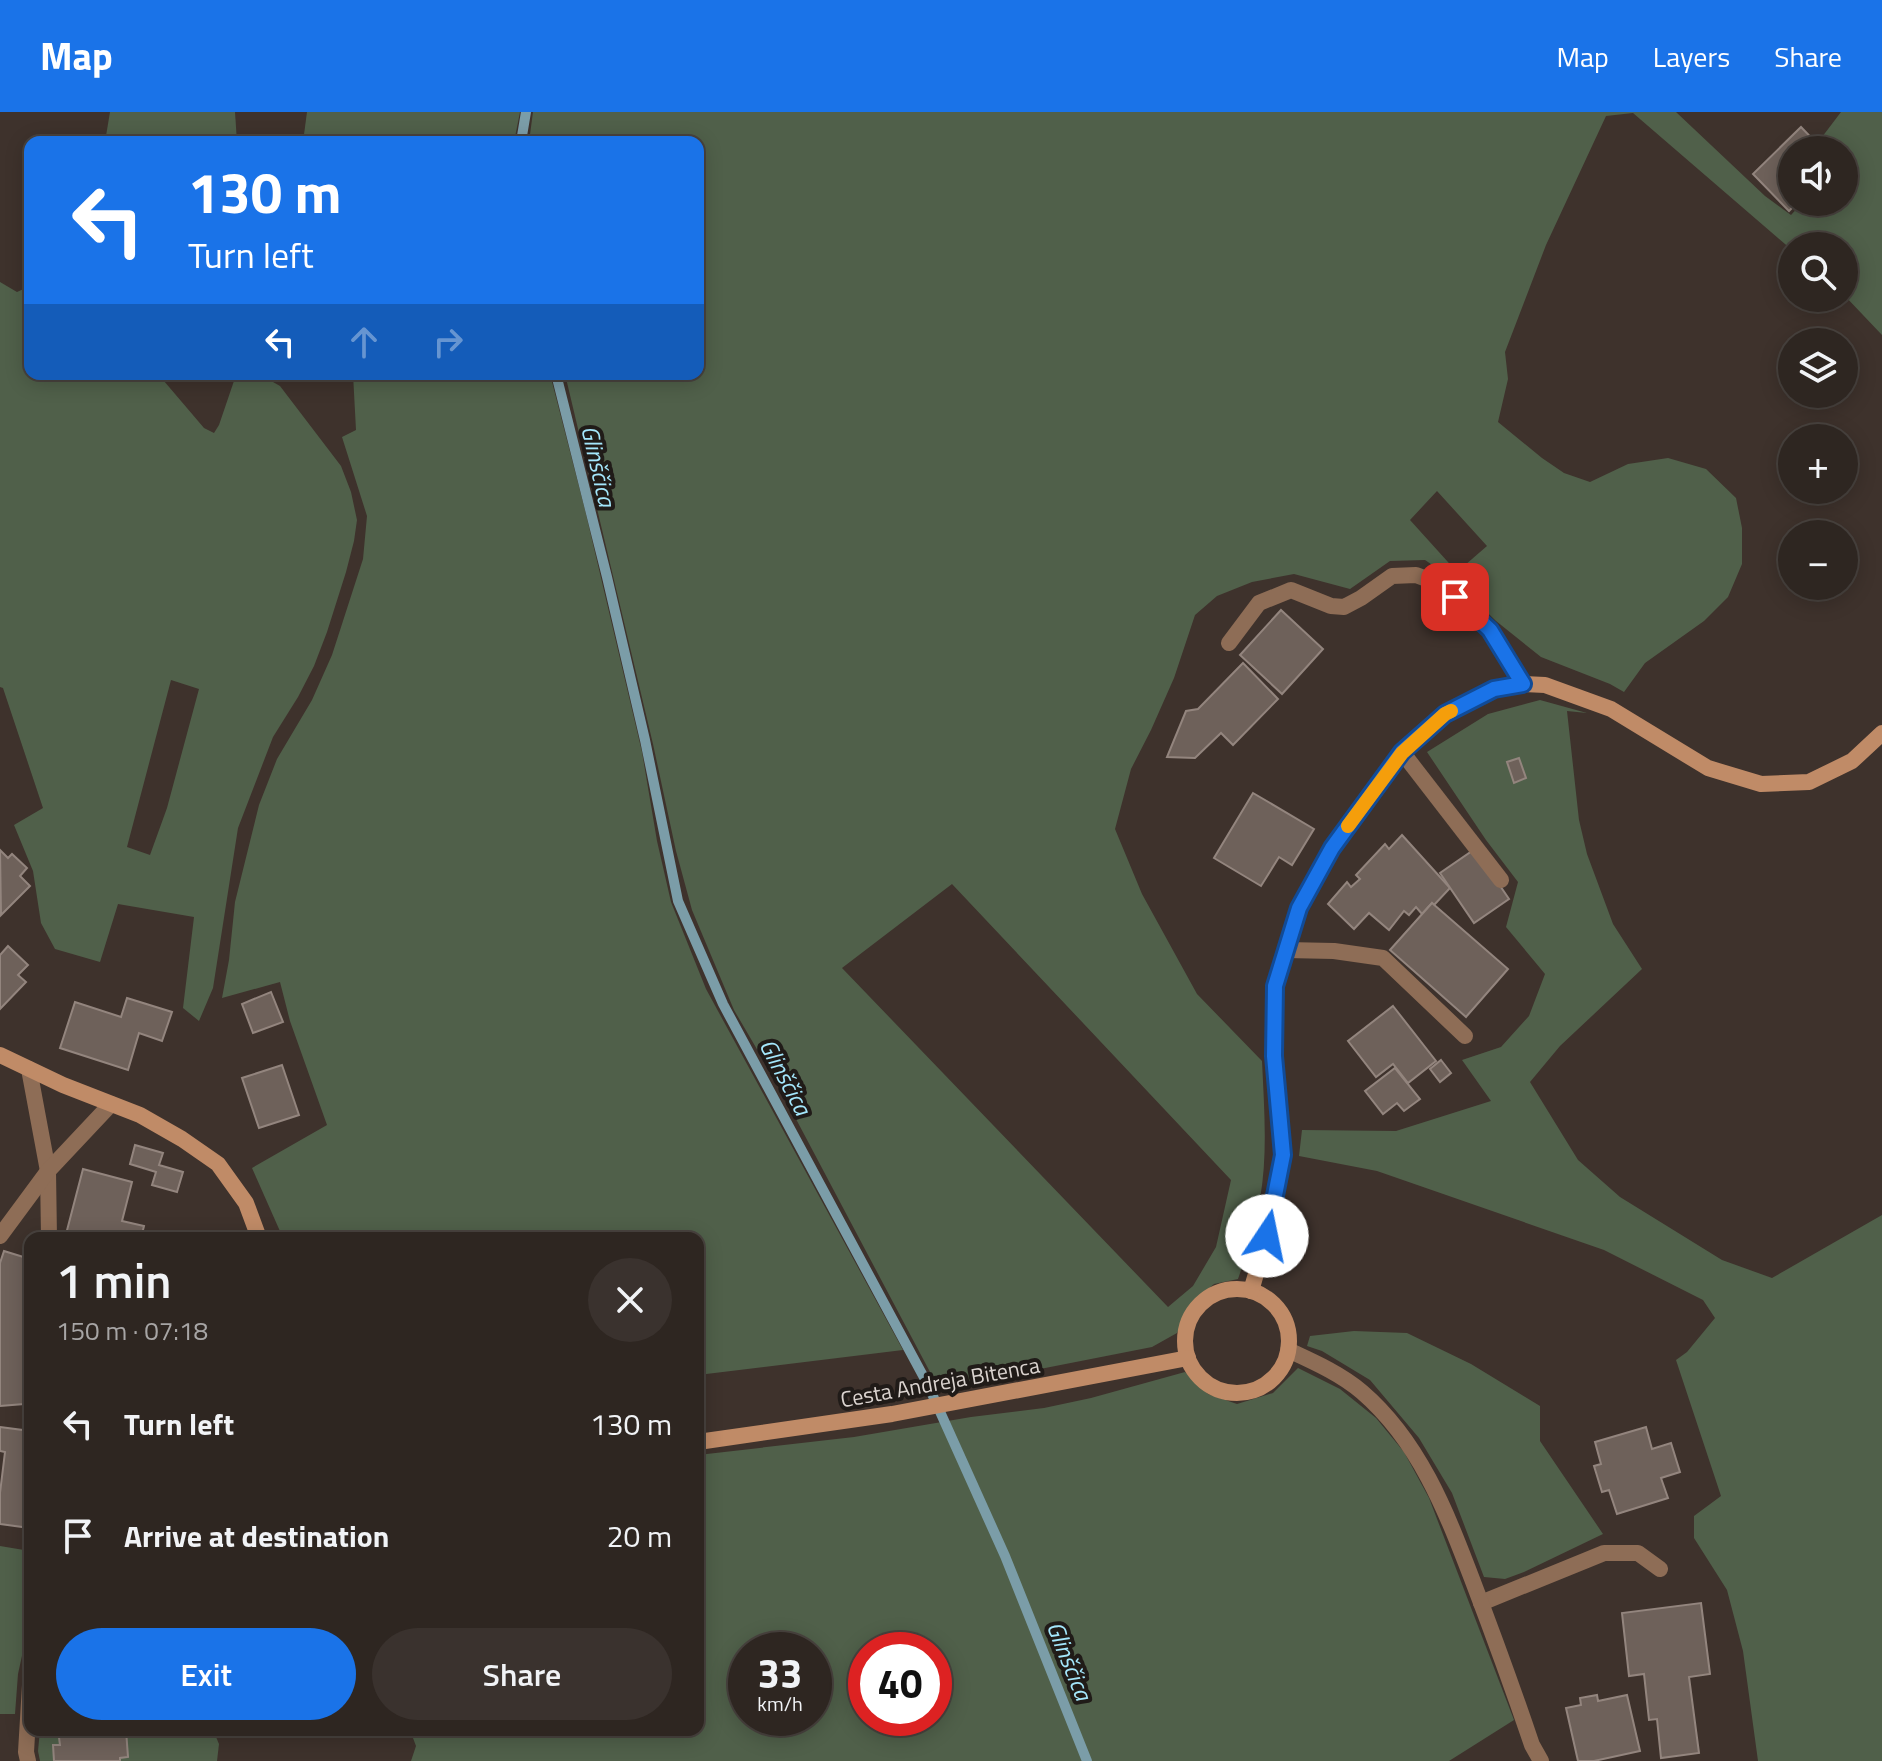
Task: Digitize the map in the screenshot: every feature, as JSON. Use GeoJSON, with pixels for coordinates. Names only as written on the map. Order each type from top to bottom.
{"type":"FeatureCollection","features":[{"type":"Feature","properties":{"kind":"street"},"geometry":{"type":"LineString","coordinates":[[1229,643],[1259,603],[1274,595],[1291,590],[1331,606],[1344,607],[1392,576],[1416,575],[1432,581],[1455,597],[1490,630],[1523,684]]}},
{"type":"Feature","properties":{"kind":"street"},"geometry":{"type":"LineString","coordinates":[[1251,1291],[1267,1236],[1283,1155],[1274,1056],[1275,986],[1299,908],[1332,848],[1402,752],[1445,714],[1494,689],[1523,684],[1545,685],[1611,709],[1708,768],[1761,784],[1809,782],[1852,761],[1882,733]]}},
{"type":"Feature","properties":{"kind":"street"},"geometry":{"type":"LineString","coordinates":[[1402,752],[1501,880]]}},
{"type":"Feature","properties":{"kind":"street"},"geometry":{"type":"LineString","coordinates":[[1286,950],[1334,951],[1383,958],[1465,1036]]}},
{"type":"Feature","properties":{"kind":"street"},"geometry":{"type":"LineString","coordinates":[[0,1055],[140,1115],[218,1164],[246,1203],[257,1232]]}},
{"type":"Feature","properties":{"kind":"street"},"geometry":{"type":"LineString","coordinates":[[29,1069],[48,1171],[49,1232]]}},
{"type":"Feature","properties":{"kind":"street"},"geometry":{"type":"LineString","coordinates":[[0,1236],[48,1171],[111,1104]]}},
{"type":"Feature","properties":{"kind":"street"},"geometry":{"type":"LineString","coordinates":[[1233,1289],[1251,1291],[1266,1298],[1279,1310],[1287,1325],[1288,1350],[1287,1359],[1278,1374],[1266,1385],[1250,1392],[1233,1394],[1202,1380],[1191,1367],[1186,1350],[1186,1333],[1191,1316],[1202,1303],[1216,1294],[1233,1289]]}},
{"type":"Feature","properties":{"kind":"street"},"geometry":{"type":"LineString","coordinates":[[1288,1350],[1361,1391],[1399,1430],[1432,1482],[1481,1603],[1532,1745],[1541,1761]]}},
{"type":"Feature","properties":{"kind":"street","name":"Cesta Andreja Bitenca"},"geometry":{"type":"LineString","coordinates":[[704,1441],[892,1414],[1188,1358]]}},
{"type":"Feature","properties":{"kind":"street"},"geometry":{"type":"LineString","coordinates":[[1481,1603],[1604,1553],[1638,1553],[1660,1569]]}},
{"type":"Feature","properties":{"kind":"street"},"geometry":{"type":"LineString","coordinates":[[27,1736],[28,1761]]}},
{"type":"Feature","properties":{"kind":"green space"},"geometry":{"type":"Polygon","coordinates":[[[110,112],[235,112],[237,136],[106,136],[110,112]]]}},
{"type":"Feature","properties":{"kind":"green space"},"geometry":{"type":"Polygon","coordinates":[[[307,112],[520,112],[515,136],[304,136],[307,112]]]}},
{"type":"Feature","properties":{"kind":"green space"},"geometry":{"type":"Polygon","coordinates":[[[533,112],[1676,112],[1778,206],[1778,216],[1858,216],[1858,136],[1823,136],[1841,112],[1882,112],[1882,335],[1858,310],[1858,232],[1778,232],[1778,238],[1633,113],[1606,116],[1546,245],[1505,352],[1508,379],[1498,422],[1564,473],[1590,482],[1628,464],[1668,458],[1706,469],[1736,498],[1742,528],[1742,564],[1728,597],[1704,621],[1645,663],[1624,692],[1541,657],[1496,621],[1453,579],[1425,560],[1390,561],[1350,589],[1294,574],[1252,582],[1217,596],[1195,615],[1174,678],[1131,769],[1115,829],[1142,894],[1197,994],[1262,1061],[1265,1130],[1260,1199],[1238,1279],[1214,1284],[1189,1306],[1177,1333],[1152,1347],[939,1389],[778,1085],[734,1010],[692,910],[566,380],[704,380],[704,136],[530,136],[533,112]],[[1437,491],[1410,520],[1457,572],[1487,546],[1437,491]],[[952,884],[842,968],[1168,1307],[1193,1286],[1216,1247],[1231,1180],[952,884]]]}},
{"type":"Feature","properties":{"kind":"green space"},"geometry":{"type":"Polygon","coordinates":[[[0,282],[17,292],[24,289],[24,380],[163,380],[204,428],[214,433],[234,380],[270,380],[280,386],[341,466],[357,520],[346,572],[314,666],[273,737],[238,828],[213,988],[199,1021],[183,1008],[194,917],[118,904],[100,962],[55,949],[41,923],[33,871],[14,825],[43,808],[3,688],[0,687],[0,282]],[[171,680],[127,847],[150,855],[167,808],[199,689],[171,680]]]}},
{"type":"Feature","properties":{"kind":"green space"},"geometry":{"type":"Polygon","coordinates":[[[353,380],[552,380],[642,752],[671,902],[706,989],[903,1350],[704,1374],[704,1232],[280,1232],[252,1168],[327,1125],[290,1021],[280,982],[222,998],[235,902],[259,805],[277,759],[312,700],[332,655],[363,559],[367,516],[342,437],[356,430],[353,380]]]}},
{"type":"Feature","properties":{"kind":"green space"},"geometry":{"type":"Polygon","coordinates":[[[1540,700],[1587,713],[1567,711],[1579,820],[1587,854],[1613,924],[1642,969],[1560,1046],[1530,1082],[1578,1160],[1620,1197],[1722,1260],[1772,1278],[1882,1215],[1882,1761],[1758,1761],[1743,1651],[1727,1590],[1694,1538],[1694,1516],[1721,1496],[1676,1360],[1687,1352],[1715,1318],[1703,1300],[1604,1250],[1377,1171],[1299,1156],[1302,1130],[1396,1131],[1491,1101],[1462,1060],[1501,1047],[1529,1016],[1545,974],[1506,927],[1518,882],[1427,752],[1488,714],[1540,700]]]}},
{"type":"Feature","properties":{"kind":"green space"},"geometry":{"type":"Polygon","coordinates":[[[1354,1331],[1407,1333],[1471,1364],[1540,1406],[1540,1441],[1603,1534],[1505,1579],[1484,1577],[1452,1493],[1419,1438],[1370,1380],[1322,1351],[1307,1346],[1310,1336],[1354,1331]]]}},
{"type":"Feature","properties":{"kind":"green space"},"geometry":{"type":"Polygon","coordinates":[[[1298,1368],[1340,1389],[1376,1418],[1404,1452],[1429,1498],[1514,1720],[1449,1761],[411,1761],[416,1746],[412,1736],[704,1736],[704,1454],[854,1437],[1044,1408],[1185,1372],[1208,1394],[1237,1404],[1273,1393],[1298,1368]]]}},
{"type":"Feature","properties":{"kind":"green space"},"geometry":{"type":"Polygon","coordinates":[[[0,1546],[24,1550],[24,1646],[15,1714],[0,1714],[0,1546]]]}},
{"type":"Feature","properties":{"kind":"green space"},"geometry":{"type":"Polygon","coordinates":[[[39,1736],[216,1736],[219,1744],[217,1761],[40,1761],[39,1736]]]}},
{"type":"Feature","properties":{"kind":"building"},"geometry":{"type":"Polygon","coordinates":[[[1801,127],[1810,136],[1792,136],[1801,127]]]}},
{"type":"Feature","properties":{"kind":"building"},"geometry":{"type":"Polygon","coordinates":[[[1778,150],[1778,200],[1753,174],[1778,150]]]}},
{"type":"Feature","properties":{"kind":"building"},"geometry":{"type":"Polygon","coordinates":[[[1281,610],[1323,649],[1282,694],[1240,655],[1281,610]]]}},
{"type":"Feature","properties":{"kind":"building"},"geometry":{"type":"Polygon","coordinates":[[[1243,663],[1278,699],[1233,745],[1221,733],[1195,758],[1167,757],[1186,711],[1198,709],[1243,663]]]}},
{"type":"Feature","properties":{"kind":"building"},"geometry":{"type":"Polygon","coordinates":[[[1519,758],[1526,778],[1514,783],[1507,762],[1519,758]]]}},
{"type":"Feature","properties":{"kind":"building"},"geometry":{"type":"Polygon","coordinates":[[[1253,793],[1314,829],[1292,865],[1279,857],[1261,886],[1214,858],[1253,793]]]}},
{"type":"Feature","properties":{"kind":"building"},"geometry":{"type":"Polygon","coordinates":[[[1402,835],[1450,888],[1422,914],[1416,907],[1409,915],[1404,911],[1389,930],[1369,913],[1354,929],[1328,904],[1347,882],[1351,887],[1360,879],[1356,875],[1385,844],[1389,849],[1402,835]]]}},
{"type":"Feature","properties":{"kind":"building"},"geometry":{"type":"Polygon","coordinates":[[[1475,849],[1509,899],[1474,923],[1440,873],[1475,849]]]}},
{"type":"Feature","properties":{"kind":"building"},"geometry":{"type":"Polygon","coordinates":[[[0,850],[8,858],[12,854],[27,868],[20,876],[30,886],[1,915],[0,850]]]}},
{"type":"Feature","properties":{"kind":"building"},"geometry":{"type":"Polygon","coordinates":[[[1432,903],[1508,969],[1466,1017],[1390,950],[1432,903]]]}},
{"type":"Feature","properties":{"kind":"building"},"geometry":{"type":"Polygon","coordinates":[[[8,946],[28,965],[18,975],[26,982],[0,1009],[0,955],[8,946]]]}},
{"type":"Feature","properties":{"kind":"building"},"geometry":{"type":"Polygon","coordinates":[[[271,992],[283,1022],[253,1033],[242,1004],[271,992]]]}},
{"type":"Feature","properties":{"kind":"building"},"geometry":{"type":"Polygon","coordinates":[[[127,998],[172,1012],[162,1041],[139,1033],[128,1070],[60,1048],[75,1002],[121,1017],[127,998]]]}},
{"type":"Feature","properties":{"kind":"building"},"geometry":{"type":"Polygon","coordinates":[[[1393,1006],[1436,1061],[1408,1083],[1393,1064],[1376,1077],[1348,1041],[1393,1006]]]}},
{"type":"Feature","properties":{"kind":"building"},"geometry":{"type":"Polygon","coordinates":[[[1441,1060],[1451,1073],[1440,1082],[1430,1069],[1441,1060]]]}},
{"type":"Feature","properties":{"kind":"building"},"geometry":{"type":"Polygon","coordinates":[[[282,1065],[299,1115],[259,1128],[242,1078],[282,1065]]]}},
{"type":"Feature","properties":{"kind":"building"},"geometry":{"type":"Polygon","coordinates":[[[1395,1068],[1420,1099],[1404,1111],[1397,1103],[1383,1114],[1365,1091],[1395,1068]]]}},
{"type":"Feature","properties":{"kind":"building"},"geometry":{"type":"Polygon","coordinates":[[[135,1145],[163,1153],[159,1165],[183,1172],[177,1192],[152,1185],[156,1172],[130,1164],[135,1145]]]}},
{"type":"Feature","properties":{"kind":"building"},"geometry":{"type":"Polygon","coordinates":[[[83,1169],[132,1182],[122,1221],[144,1226],[142,1232],[67,1232],[83,1169]]]}},
{"type":"Feature","properties":{"kind":"building"},"geometry":{"type":"Polygon","coordinates":[[[4,1251],[24,1257],[24,1404],[0,1406],[0,1263],[4,1251]]]}},
{"type":"Feature","properties":{"kind":"building"},"geometry":{"type":"Polygon","coordinates":[[[0,1427],[24,1430],[24,1527],[0,1524],[5,1452],[0,1451],[0,1427]]]}},
{"type":"Feature","properties":{"kind":"building"},"geometry":{"type":"Polygon","coordinates":[[[1646,1427],[1652,1449],[1671,1443],[1680,1472],[1661,1478],[1668,1498],[1617,1514],[1609,1490],[1602,1492],[1594,1466],[1601,1464],[1595,1442],[1646,1427]]]}},
{"type":"Feature","properties":{"kind":"building"},"geometry":{"type":"Polygon","coordinates":[[[1701,1603],[1710,1674],[1689,1677],[1699,1753],[1661,1758],[1657,1719],[1649,1720],[1644,1674],[1629,1676],[1622,1613],[1701,1603]]]}},
{"type":"Feature","properties":{"kind":"building"},"geometry":{"type":"Polygon","coordinates":[[[1597,1695],[1598,1701],[1627,1695],[1640,1751],[1594,1761],[1578,1761],[1566,1708],[1581,1705],[1580,1698],[1597,1695]]]}},
{"type":"Feature","properties":{"kind":"building"},"geometry":{"type":"Polygon","coordinates":[[[59,1736],[126,1736],[128,1757],[120,1758],[120,1761],[54,1761],[53,1745],[60,1745],[59,1736]]]}},
{"type":"Feature","properties":{"kind":"waterway","name":"Glinščica"},"geometry":{"type":"LineString","coordinates":[[522,136],[526,112]]}},
{"type":"Feature","properties":{"kind":"waterway","name":"Glinščica"},"geometry":{"type":"LineString","coordinates":[[558,380],[645,740],[678,901],[723,1004],[928,1385],[1005,1556],[1087,1761]]}},
{"type":"Feature","properties":{"kind":"slow traffic"},"geometry":{"type":"LineString","coordinates":[[1348,826],[1402,753],[1451,711]]}},
{"type":"Feature","properties":{"kind":"route"},"geometry":{"type":"LineString","coordinates":[[1267,1236],[1283,1155],[1274,1056],[1275,986],[1299,908],[1332,848],[1402,752],[1445,714],[1494,689],[1523,684],[1490,630],[1455,597]]}}]}
